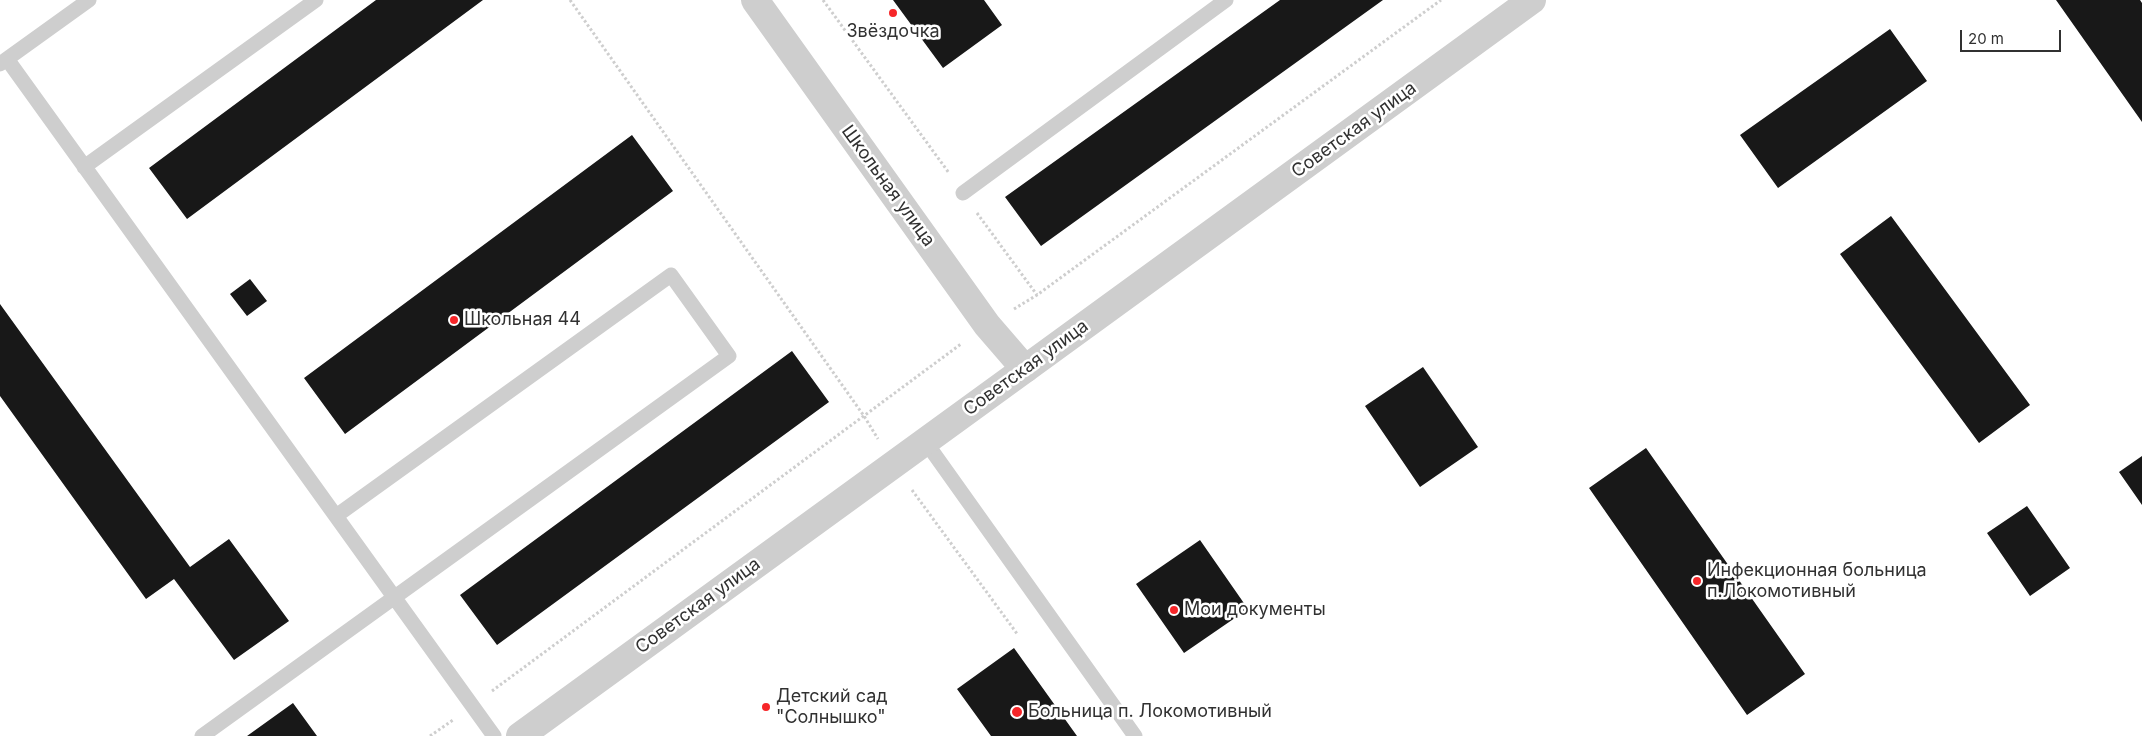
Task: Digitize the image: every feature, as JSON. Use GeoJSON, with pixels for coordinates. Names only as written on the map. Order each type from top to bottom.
{"type":"FeatureCollection","features":[{"type":"Feature","properties":{"kind":"street","name":"Школьная улица"},"geometry":{"type":"LineString","coordinates":[[755,0],[987,325],[1025,369]]}},
{"type":"Feature","properties":{"kind":"street","name":"Советская улица"},"geometry":{"type":"LineString","coordinates":[[520,736],[1532,0]]}},
{"type":"Feature","properties":{"kind":"lane"},"geometry":{"type":"LineString","coordinates":[[89,0],[4,62],[84,167],[494,736]]}},
{"type":"Feature","properties":{"kind":"lane"},"geometry":{"type":"LineString","coordinates":[[84,167],[316,0]]}},
{"type":"Feature","properties":{"kind":"lane"},"geometry":{"type":"LineString","coordinates":[[963,193],[1226,0]]}},
{"type":"Feature","properties":{"kind":"lane"},"geometry":{"type":"LineString","coordinates":[[202,736],[729,356],[671,275],[336,516]]}},
{"type":"Feature","properties":{"kind":"lane"},"geometry":{"type":"LineString","coordinates":[[925,440],[1135,736]]}},
{"type":"Feature","properties":{"kind":"path"},"geometry":{"type":"LineString","coordinates":[[570,0],[864,416],[893,464],[1018,635]]}},
{"type":"Feature","properties":{"kind":"path"},"geometry":{"type":"LineString","coordinates":[[823,0],[1037,295]]}},
{"type":"Feature","properties":{"kind":"path"},"geometry":{"type":"LineString","coordinates":[[430,736],[987,325],[1037,295],[1441,0]]}},
{"type":"Feature","properties":{"kind":"building"},"geometry":{"type":"Polygon","coordinates":[[[376,0],[483,0],[187,219],[149,168],[376,0]]]}},
{"type":"Feature","properties":{"kind":"building"},"geometry":{"type":"Polygon","coordinates":[[[893,0],[984,0],[1002,25],[943,68],[893,0]]]}},
{"type":"Feature","properties":{"kind":"building"},"geometry":{"type":"Polygon","coordinates":[[[1280,0],[1383,0],[1041,246],[1005,197],[1280,0]]]}},
{"type":"Feature","properties":{"kind":"building"},"geometry":{"type":"Polygon","coordinates":[[[2056,0],[2140,0],[2142,3],[2142,122],[2056,0]]]}},
{"type":"Feature","properties":{"kind":"building"},"geometry":{"type":"Polygon","coordinates":[[[1890,29],[1927,81],[1778,188],[1740,135],[1890,29]]]}},
{"type":"Feature","properties":{"kind":"building"},"geometry":{"type":"Polygon","coordinates":[[[632,135],[673,191],[345,434],[304,378],[632,135]]]}},
{"type":"Feature","properties":{"kind":"building"},"geometry":{"type":"Polygon","coordinates":[[[1891,216],[2030,405],[1979,443],[1840,254],[1891,216]]]}},
{"type":"Feature","properties":{"kind":"building"},"geometry":{"type":"Polygon","coordinates":[[[250,279],[267,301],[247,316],[230,294],[250,279]]]}},
{"type":"Feature","properties":{"kind":"building"},"geometry":{"type":"Polygon","coordinates":[[[0,304],[190,567],[229,539],[289,621],[234,660],[174,579],[146,599],[0,396],[0,304]]]}},
{"type":"Feature","properties":{"kind":"building"},"geometry":{"type":"Polygon","coordinates":[[[792,351],[829,402],[497,645],[460,595],[792,351]]]}},
{"type":"Feature","properties":{"kind":"building"},"geometry":{"type":"Polygon","coordinates":[[[1423,367],[1478,447],[1420,487],[1365,406],[1423,367]]]}},
{"type":"Feature","properties":{"kind":"building","name":"Инфекционная больница п.Локомотивный"},"geometry":{"type":"Polygon","coordinates":[[[1646,448],[1805,674],[1747,715],[1589,488],[1646,448]]]}},
{"type":"Feature","properties":{"kind":"building"},"geometry":{"type":"Polygon","coordinates":[[[2142,456],[2142,505],[2119,472],[2142,456]]]}},
{"type":"Feature","properties":{"kind":"building"},"geometry":{"type":"Polygon","coordinates":[[[2027,506],[2070,568],[2030,596],[1987,533],[2027,506]]]}},
{"type":"Feature","properties":{"kind":"building"},"geometry":{"type":"Polygon","coordinates":[[[1200,540],[1248,609],[1184,653],[1136,584],[1200,540]]]}},
{"type":"Feature","properties":{"kind":"building","name":"Больница п. Локомотивный"},"geometry":{"type":"Polygon","coordinates":[[[1014,648],[1077,736],[991,736],[957,689],[1014,648]]]}},
{"type":"Feature","properties":{"kind":"building"},"geometry":{"type":"Polygon","coordinates":[[[293,703],[317,736],[247,736],[293,703]]]}},
{"type":"Feature","properties":{"kind":"place","name":"Звёздочка"},"geometry":{"type":"Point","coordinates":[893,13]}},
{"type":"Feature","properties":{"kind":"place","name":"Школьная 44"},"geometry":{"type":"Point","coordinates":[454,320]}},
{"type":"Feature","properties":{"kind":"place","name":"Инфекционная больница п.Локомотивный"},"geometry":{"type":"Point","coordinates":[1697,581]}},
{"type":"Feature","properties":{"kind":"place","name":"Мои документы"},"geometry":{"type":"Point","coordinates":[1174,610]}},
{"type":"Feature","properties":{"kind":"place","name":"Детский сад \"Солнышко\""},"geometry":{"type":"Point","coordinates":[766,707]}},
{"type":"Feature","properties":{"kind":"place","name":"Больница п. Локомотивный"},"geometry":{"type":"Point","coordinates":[1017,712]}}]}
